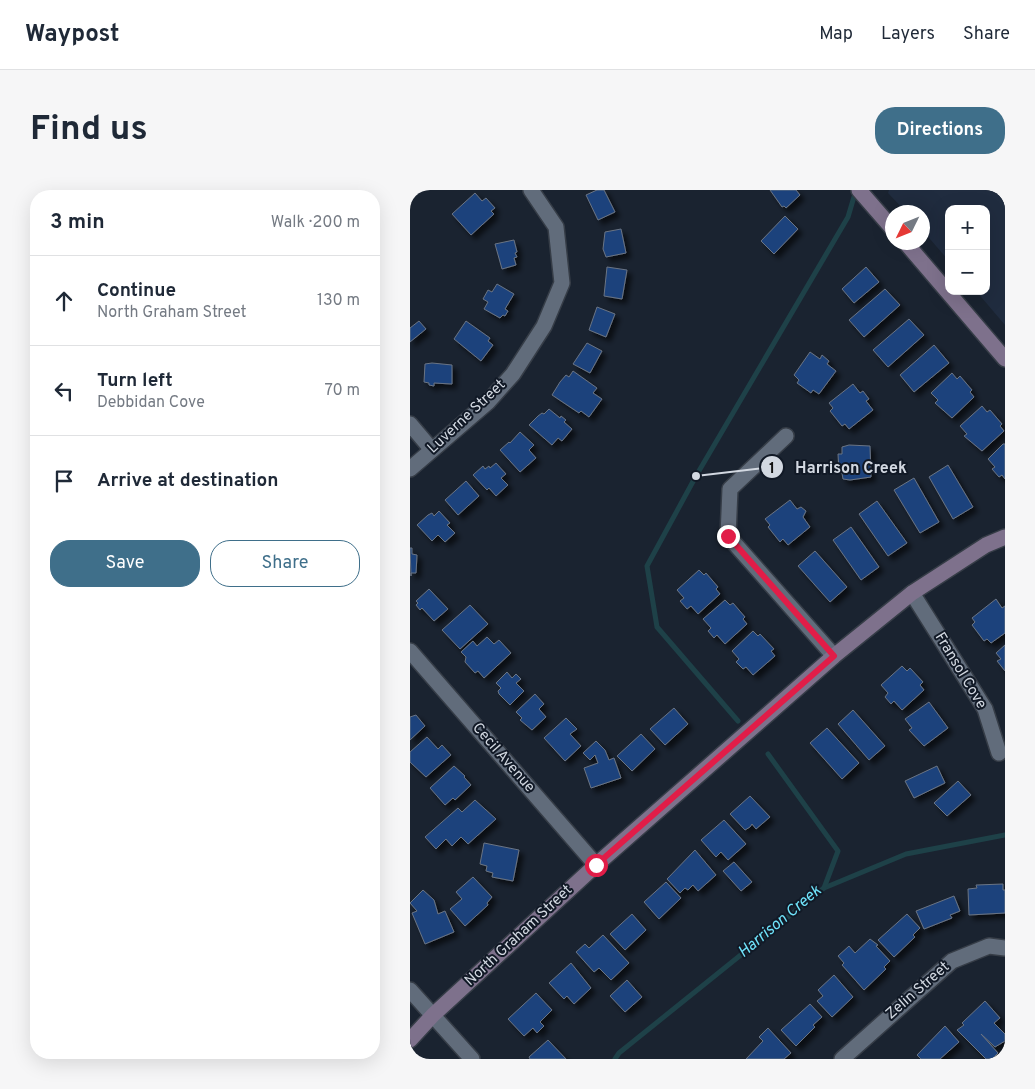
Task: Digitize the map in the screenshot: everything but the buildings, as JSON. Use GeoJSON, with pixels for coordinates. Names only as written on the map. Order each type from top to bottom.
{"type":"FeatureCollection","features":[{"type":"Feature","properties":{"kind":"main road"},"geometry":{"type":"LineString","coordinates":[[859,190],[885,219]]}},
{"type":"Feature","properties":{"kind":"main road"},"geometry":{"type":"LineString","coordinates":[[912,250],[1005,358]]}},
{"type":"Feature","properties":{"kind":"main road","name":"North Graham Street"},"geometry":{"type":"LineString","coordinates":[[410,1040],[433,1015],[596,865],[834,656],[912,593],[986,545],[1005,537]]}},
{"type":"Feature","properties":{"kind":"street","name":"Luverne Street"},"geometry":{"type":"LineString","coordinates":[[410,469],[488,402],[513,374],[544,326],[562,282],[556,227],[531,190]]}},
{"type":"Feature","properties":{"kind":"street"},"geometry":{"type":"LineString","coordinates":[[410,424],[432,450]]}},
{"type":"Feature","properties":{"kind":"street"},"geometry":{"type":"LineString","coordinates":[[786,436],[730,490],[728,536],[834,656]]}},
{"type":"Feature","properties":{"kind":"street","name":"Fransol Cove"},"geometry":{"type":"LineString","coordinates":[[912,593],[985,709],[999,753]]}},
{"type":"Feature","properties":{"kind":"street","name":"Cecil Avenue"},"geometry":{"type":"LineString","coordinates":[[410,651],[596,865]]}},
{"type":"Feature","properties":{"kind":"street","name":"Zelin Street"},"geometry":{"type":"LineString","coordinates":[[842,1059],[952,961],[989,946],[1005,948]]}},
{"type":"Feature","properties":{"kind":"street"},"geometry":{"type":"LineString","coordinates":[[410,990],[472,1059]]}},
{"type":"Feature","properties":{"kind":"shaded area"},"geometry":{"type":"Polygon","coordinates":[[[889,190],[1005,190],[1005,325],[979,295],[990,295],[990,205],[945,205],[945,256],[930,239],[930,205],[899,205],[888,193],[889,190]]]}},
{"type":"Feature","properties":{"kind":"waterway","name":"Harrison Creek"},"geometry":{"type":"LineString","coordinates":[[738,721],[657,627],[647,566],[696,476],[848,217],[856,190]]}},
{"type":"Feature","properties":{"kind":"waterway","name":"Harrison Creek"},"geometry":{"type":"LineString","coordinates":[[615,1059],[619,1053],[824,888],[838,851],[768,754]]}},
{"type":"Feature","properties":{"kind":"waterway"},"geometry":{"type":"LineString","coordinates":[[824,888],[906,854],[1005,835]]}},
{"type":"Feature","properties":{"kind":"place","name":"Harrison Creek"},"geometry":{"type":"Point","coordinates":[696,476]}},
{"type":"Feature","properties":{"kind":"route"},"geometry":{"type":"LineString","coordinates":[[596,865],[834,656],[728,536]]}}]}
